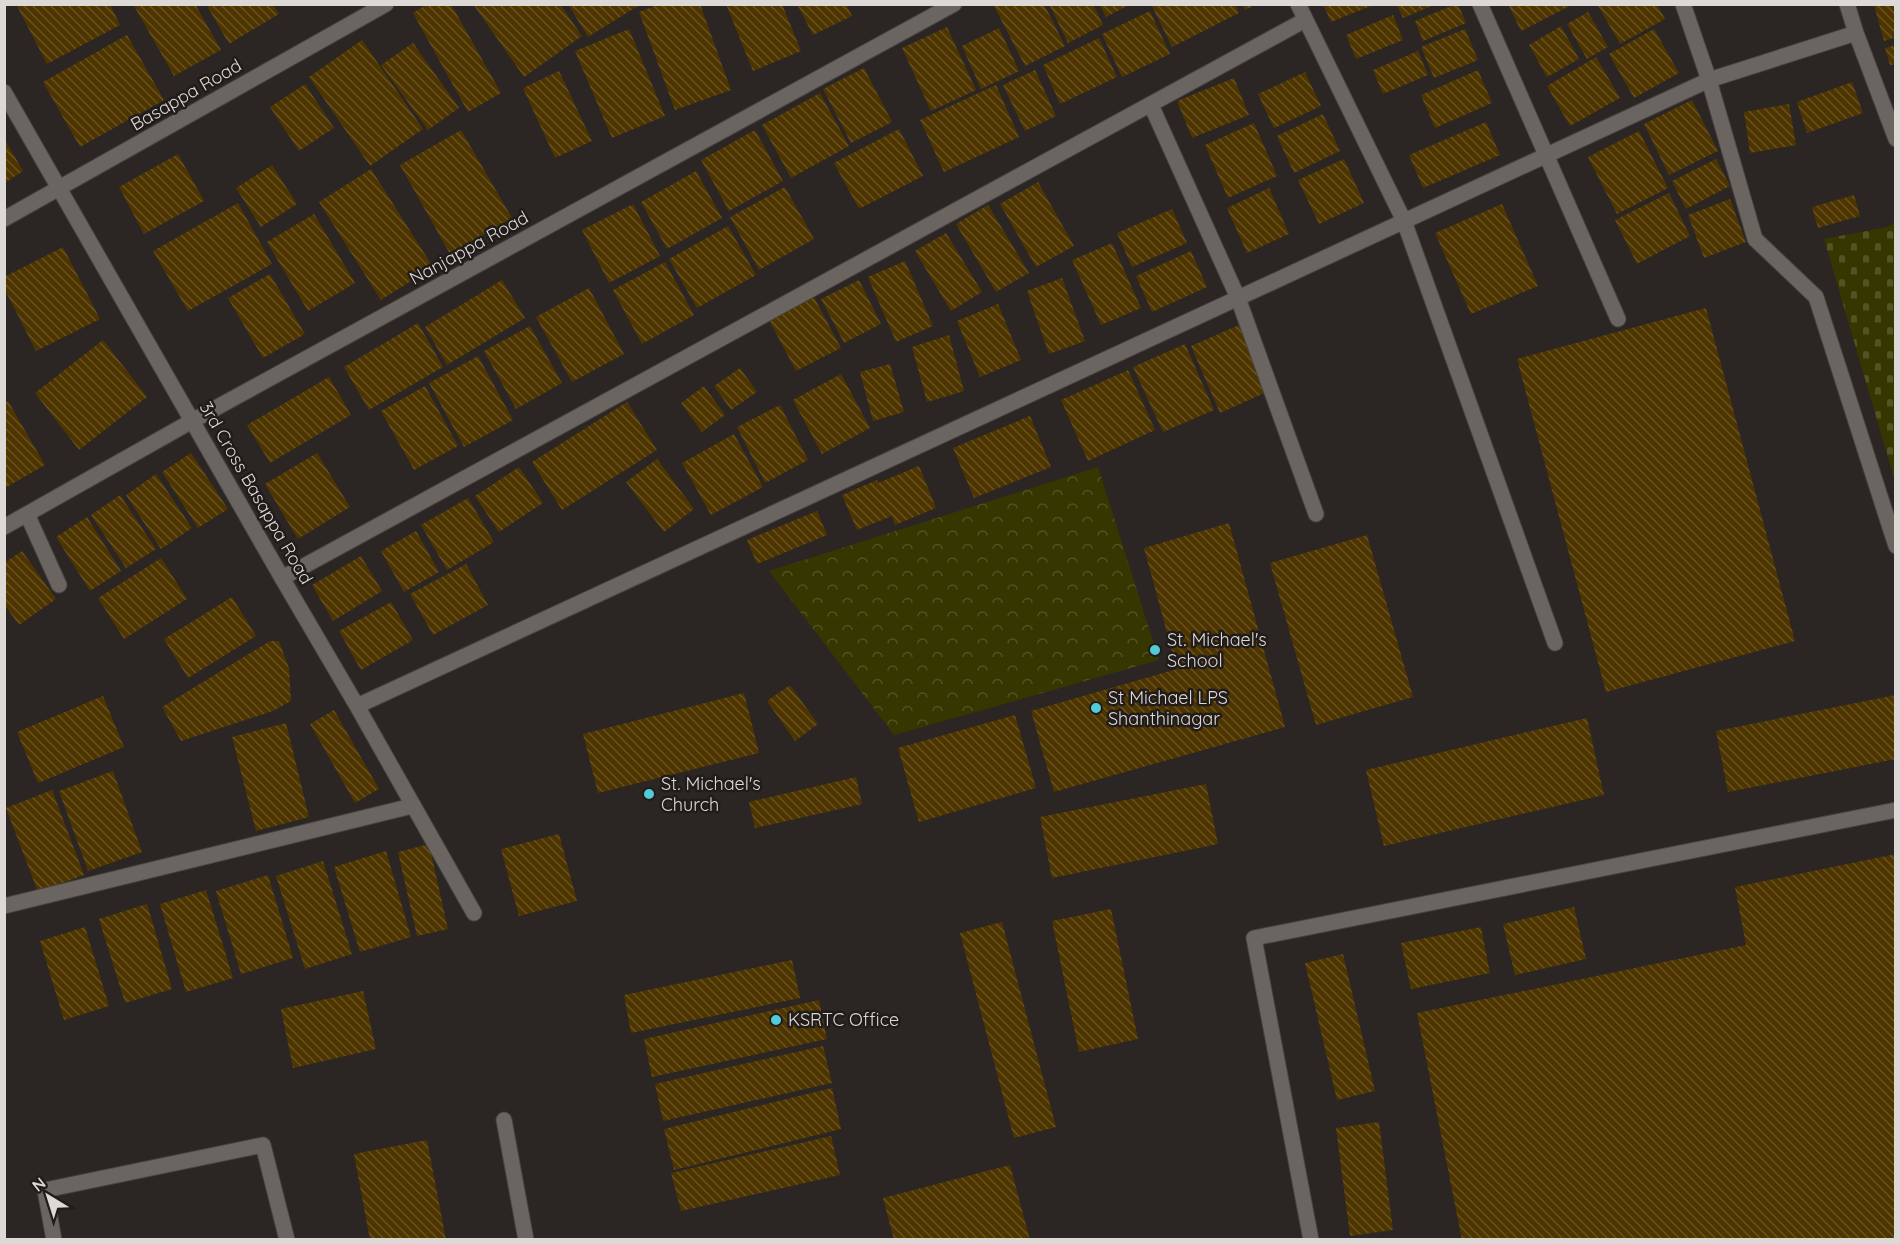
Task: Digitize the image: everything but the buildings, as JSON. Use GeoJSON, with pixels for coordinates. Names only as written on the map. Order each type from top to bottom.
{"type":"FeatureCollection","features":[{"type":"Feature","properties":{"kind":"street","name":"Basappa Road"},"geometry":{"type":"LineString","coordinates":[[4,219],[386,4]]}},
{"type":"Feature","properties":{"kind":"street","name":"Nanjappa Road"},"geometry":{"type":"LineString","coordinates":[[4,527],[954,4]]}},
{"type":"Feature","properties":{"kind":"street"},"geometry":{"type":"LineString","coordinates":[[1298,4],[1404,221],[1555,643]]}},
{"type":"Feature","properties":{"kind":"street"},"geometry":{"type":"LineString","coordinates":[[1480,4],[1618,319]]}},
{"type":"Feature","properties":{"kind":"street"},"geometry":{"type":"LineString","coordinates":[[1683,4],[1709,80],[1755,239],[1816,297],[1896,546]]}},
{"type":"Feature","properties":{"kind":"street"},"geometry":{"type":"LineString","coordinates":[[1847,4],[1896,139]]}},
{"type":"Feature","properties":{"kind":"street"},"geometry":{"type":"LineString","coordinates":[[282,578],[1305,20]]}},
{"type":"Feature","properties":{"kind":"street"},"geometry":{"type":"LineString","coordinates":[[357,706],[1709,80],[1856,33]]}},
{"type":"Feature","properties":{"kind":"street","name":"3rd Cross Basappa Road"},"geometry":{"type":"LineString","coordinates":[[4,92],[474,913]]}},
{"type":"Feature","properties":{"kind":"street"},"geometry":{"type":"LineString","coordinates":[[1151,105],[1238,298],[1316,514]]}},
{"type":"Feature","properties":{"kind":"street"},"geometry":{"type":"LineString","coordinates":[[27,514],[59,585]]}},
{"type":"Feature","properties":{"kind":"street"},"geometry":{"type":"LineString","coordinates":[[4,906],[412,806]]}},
{"type":"Feature","properties":{"kind":"street"},"geometry":{"type":"LineString","coordinates":[[1311,1239],[1254,938],[1896,810]]}},
{"type":"Feature","properties":{"kind":"street"},"geometry":{"type":"LineString","coordinates":[[504,1120],[526,1239]]}},
{"type":"Feature","properties":{"kind":"street"},"geometry":{"type":"LineString","coordinates":[[54,1239],[45,1190],[263,1145],[287,1239]]}},
{"type":"Feature","properties":{"kind":"green space"},"geometry":{"type":"Polygon","coordinates":[[[1895,223],[1895,481],[1824,239],[1887,227],[1895,223]]]}},
{"type":"Feature","properties":{"kind":"green space"},"geometry":{"type":"Polygon","coordinates":[[[1098,467],[1159,660],[894,735],[769,571],[1098,467]]]}},
{"type":"Feature","properties":{"kind":"place","name":"St. Michael's School"},"geometry":{"type":"Point","coordinates":[1155,650]}},
{"type":"Feature","properties":{"kind":"place","name":"St Michael LPS Shanthinagar"},"geometry":{"type":"Point","coordinates":[1096,708]}},
{"type":"Feature","properties":{"kind":"place","name":"St. Michael's Church"},"geometry":{"type":"Point","coordinates":[649,794]}},
{"type":"Feature","properties":{"kind":"place","name":"KSRTC Office"},"geometry":{"type":"Point","coordinates":[776,1020]}}]}
